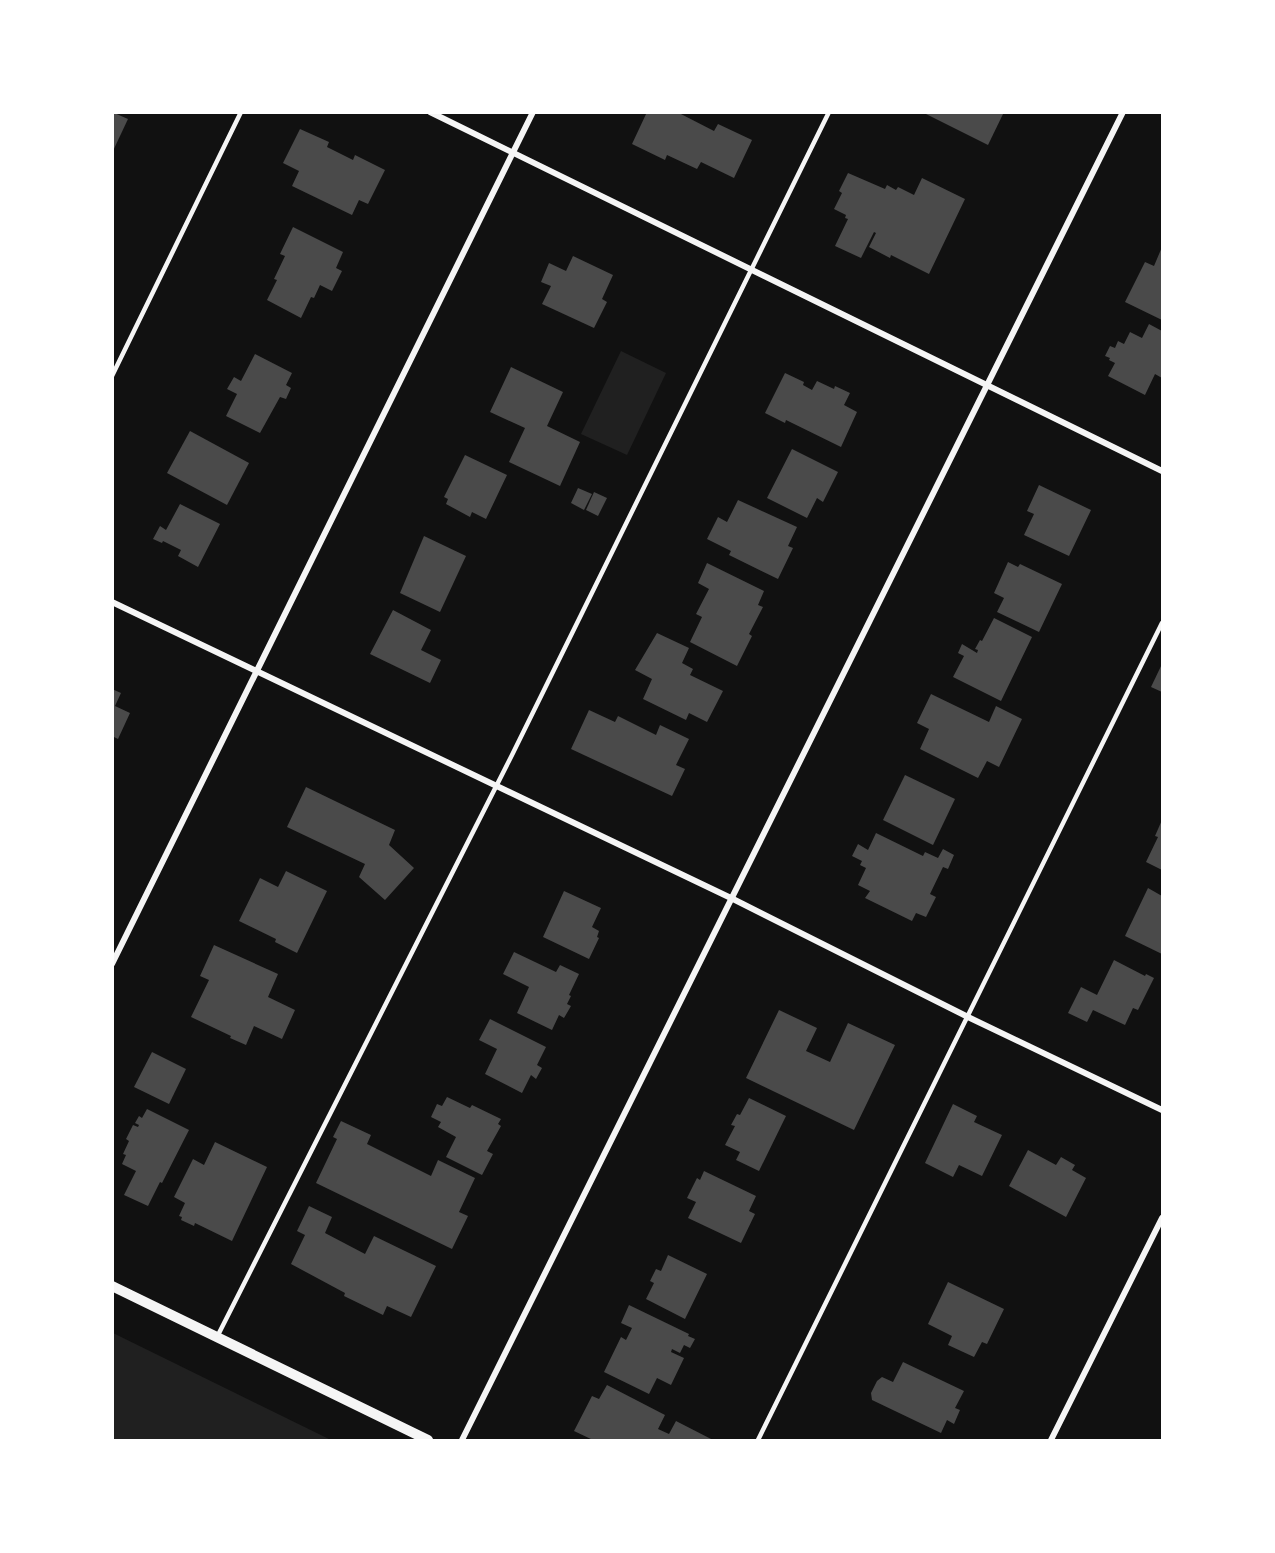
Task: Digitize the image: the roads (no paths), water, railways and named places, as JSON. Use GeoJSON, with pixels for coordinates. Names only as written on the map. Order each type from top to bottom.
{"type":"FeatureCollection","features":[{"type":"Feature","properties":{"kind":"street"},"geometry":{"type":"LineString","coordinates":[[430,112],[1162,471]]}},
{"type":"Feature","properties":{"kind":"street"},"geometry":{"type":"LineString","coordinates":[[112,964],[533,112]]}},
{"type":"Feature","properties":{"kind":"street"},"geometry":{"type":"LineString","coordinates":[[462,1440],[733,900],[1123,112]]}},
{"type":"Feature","properties":{"kind":"street"},"geometry":{"type":"LineString","coordinates":[[112,602],[733,900],[1162,1110]]}},
{"type":"Feature","properties":{"kind":"street"},"geometry":{"type":"LineString","coordinates":[[1051,1440],[1162,1218]]}},
{"type":"Feature","properties":{"kind":"street"},"geometry":{"type":"LineString","coordinates":[[112,1286],[428,1440]]}},
{"type":"Feature","properties":{"kind":"lane"},"geometry":{"type":"LineString","coordinates":[[112,376],[241,112]]}},
{"type":"Feature","properties":{"kind":"lane"},"geometry":{"type":"LineString","coordinates":[[217,1337],[496,786],[829,112]]}},
{"type":"Feature","properties":{"kind":"lane"},"geometry":{"type":"LineString","coordinates":[[758,1440],[1162,623]]}}]}
